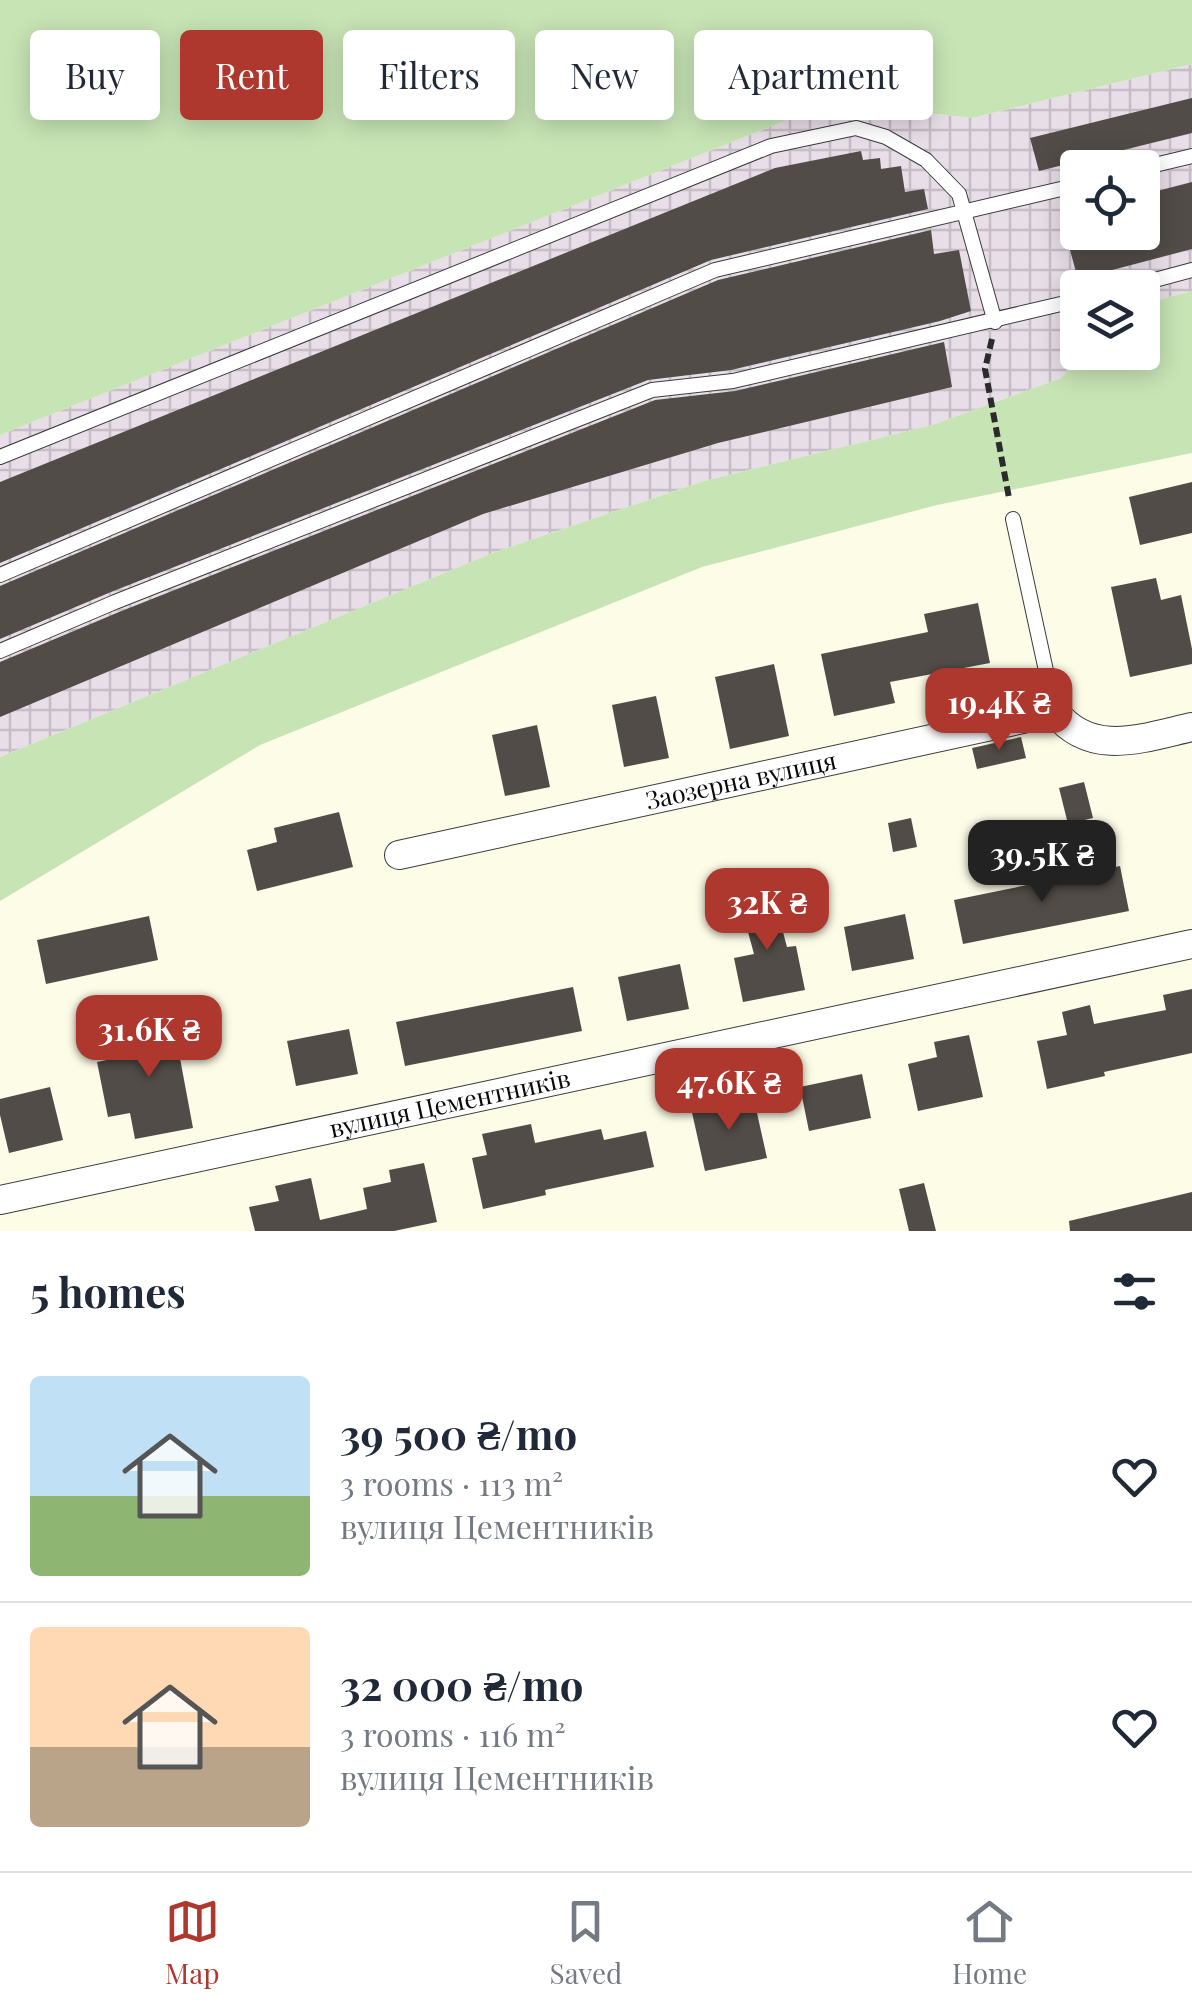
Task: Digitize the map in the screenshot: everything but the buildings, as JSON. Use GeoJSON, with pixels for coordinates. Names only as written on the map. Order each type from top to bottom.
{"type":"FeatureCollection","features":[{"type":"Feature","properties":{"kind":"street"},"geometry":{"type":"LineString","coordinates":[[1055,712],[1077,734],[1097,742],[1128,742],[1192,728]]}},
{"type":"Feature","properties":{"kind":"street","name":"Заозерна вулиця"},"geometry":{"type":"LineString","coordinates":[[399,855],[1055,712]]}},
{"type":"Feature","properties":{"kind":"street","name":"вулиця Цементників"},"geometry":{"type":"LineString","coordinates":[[0,1200],[1192,944]]}},
{"type":"Feature","properties":{"kind":"lane"},"geometry":{"type":"LineString","coordinates":[[0,457],[771,146],[856,128],[886,137],[926,160],[960,194],[995,322]]}},
{"type":"Feature","properties":{"kind":"lane"},"geometry":{"type":"LineString","coordinates":[[1160,164],[1192,156]]}},
{"type":"Feature","properties":{"kind":"lane"},"geometry":{"type":"LineString","coordinates":[[0,576],[716,270],[1060,190]]}},
{"type":"Feature","properties":{"kind":"lane"},"geometry":{"type":"LineString","coordinates":[[1160,279],[1192,270]]}},
{"type":"Feature","properties":{"kind":"lane"},"geometry":{"type":"LineString","coordinates":[[0,651],[652,390],[733,382],[1060,305]]}},
{"type":"Feature","properties":{"kind":"lane"},"geometry":{"type":"LineString","coordinates":[[1012,519],[1055,712]]}},
{"type":"Feature","properties":{"kind":"path"},"geometry":{"type":"LineString","coordinates":[[995,322],[986,369],[1012,519]]}},
{"type":"Feature","properties":{"kind":"shaded area"},"geometry":{"type":"Polygon","coordinates":[[[1192,64],[1192,291],[1160,299],[1160,270],[1060,270],[1060,370],[1067,370],[1061,378],[932,425],[704,481],[495,552],[0,757],[0,435],[787,120],[933,120],[933,114],[972,118],[1192,64]]]}},
{"type":"Feature","properties":{"kind":"green space"},"geometry":{"type":"Polygon","coordinates":[[[0,0],[1192,0],[1192,64],[972,118],[933,114],[933,30],[694,30],[694,120],[787,120],[0,435],[0,0]]]}},
{"type":"Feature","properties":{"kind":"green space"},"geometry":{"type":"Polygon","coordinates":[[[1192,291],[1192,453],[937,505],[702,567],[260,745],[0,901],[0,757],[495,552],[704,481],[932,425],[1061,378],[1067,370],[1160,370],[1160,299],[1192,291]]]}}]}
